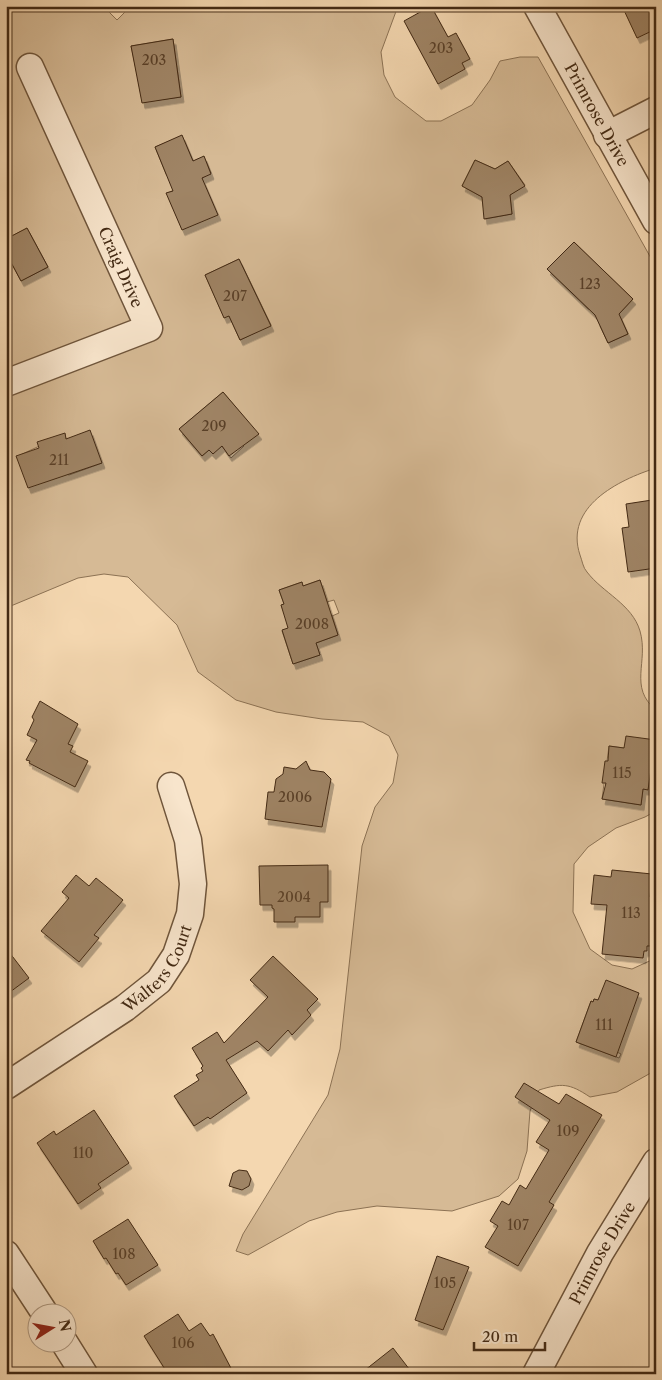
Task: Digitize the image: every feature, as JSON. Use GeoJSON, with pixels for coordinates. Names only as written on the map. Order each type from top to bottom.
{"type":"FeatureCollection","features":[{"type":"Feature","properties":{"kind":"street","name":"Primrose Drive"},"geometry":{"type":"LineString","coordinates":[[538,6],[607,135],[656,221]]}},
{"type":"Feature","properties":{"kind":"street","name":"Craig Drive"},"geometry":{"type":"LineString","coordinates":[[6,383],[149,328],[30,67]]}},
{"type":"Feature","properties":{"kind":"street"},"geometry":{"type":"LineString","coordinates":[[607,135],[656,110]]}},
{"type":"Feature","properties":{"kind":"street","name":"Walters Court"},"geometry":{"type":"LineString","coordinates":[[6,1086],[125,1008],[159,981],[176,955],[190,914],[193,884],[188,840],[171,786]]}},
{"type":"Feature","properties":{"kind":"street","name":"Primrose Drive"},"geometry":{"type":"LineString","coordinates":[[536,1374],[600,1253],[656,1162]]}},
{"type":"Feature","properties":{"kind":"street"},"geometry":{"type":"LineString","coordinates":[[6,1254],[37,1302]]}},
{"type":"Feature","properties":{"kind":"street"},"geometry":{"type":"LineString","coordinates":[[70,1352],[84,1374]]}},
{"type":"Feature","properties":{"kind":"shaded area"},"geometry":{"type":"Polygon","coordinates":[[[6,6],[103,6],[117,20],[131,6],[398,6],[381,52],[384,75],[395,97],[426,121],[441,121],[472,105],[490,80],[500,61],[520,57],[538,57],[656,267],[656,468],[626,480],[598,498],[587,510],[580,523],[577,538],[580,555],[586,570],[631,613],[636,622],[642,642],[641,683],[643,692],[656,710],[656,740],[624,748],[609,746],[602,799],[641,805],[643,789],[648,789],[650,776],[646,768],[656,770],[656,811],[616,828],[588,847],[574,864],[573,912],[590,949],[612,965],[632,969],[656,958],[656,1070],[617,1092],[590,1097],[571,1087],[560,1085],[539,1090],[530,1111],[527,1151],[518,1179],[499,1196],[452,1211],[377,1206],[337,1212],[309,1221],[248,1255],[236,1251],[243,1234],[328,1095],[340,1049],[362,846],[375,807],[393,783],[398,755],[389,736],[363,722],[322,719],[276,712],[236,700],[198,672],[177,625],[128,577],[104,574],[78,578],[6,608],[6,253],[21,281],[48,267],[27,228],[6,239],[6,6]],[[173,39],[131,46],[143,102],[181,97],[173,39]],[[182,136],[155,147],[166,174],[177,189],[167,193],[182,229],[202,178],[211,173],[204,157],[193,161],[182,136]],[[475,160],[462,186],[482,197],[485,219],[512,214],[510,195],[525,185],[508,161],[495,169],[475,160]],[[574,242],[548,270],[588,309],[616,317],[633,299],[574,242]],[[239,259],[205,275],[224,317],[229,316],[240,340],[271,325],[239,259]],[[620,317],[600,326],[608,343],[628,334],[620,317]],[[223,392],[179,429],[202,456],[209,450],[222,446],[231,458],[244,446],[235,435],[249,423],[223,392]],[[65,434],[16,457],[69,475],[102,463],[66,439],[65,434]],[[320,580],[303,586],[302,582],[279,590],[284,604],[281,605],[290,628],[282,631],[293,664],[320,655],[316,643],[338,635],[332,616],[339,613],[334,600],[327,602],[320,580]],[[594,999],[593,1002],[591,1001],[576,1042],[619,1058],[621,1054],[617,1052],[624,1033],[598,1000],[594,999]]]}},
{"type":"Feature","properties":{"kind":"building"},"geometry":{"type":"Polygon","coordinates":[[[431,6],[448,37],[456,33],[470,59],[462,63],[465,69],[438,84],[404,21],[431,6]]]}},
{"type":"Feature","properties":{"kind":"building"},"geometry":{"type":"Polygon","coordinates":[[[622,6],[656,6],[656,29],[637,38],[622,6]]]}},
{"type":"Feature","properties":{"kind":"building"},"geometry":{"type":"Polygon","coordinates":[[[173,39],[181,97],[142,103],[131,46],[173,39]]]}},
{"type":"Feature","properties":{"kind":"building"},"geometry":{"type":"Polygon","coordinates":[[[182,135],[193,161],[204,156],[211,174],[202,178],[218,215],[182,230],[166,193],[173,191],[155,147],[182,135]]]}},
{"type":"Feature","properties":{"kind":"building"},"geometry":{"type":"Polygon","coordinates":[[[475,160],[495,169],[508,161],[525,186],[510,195],[512,214],[484,219],[482,197],[462,186],[475,160]]]}},
{"type":"Feature","properties":{"kind":"building"},"geometry":{"type":"Polygon","coordinates":[[[27,228],[48,267],[21,281],[6,253],[6,239],[27,228]]]}},
{"type":"Feature","properties":{"kind":"building"},"geometry":{"type":"Polygon","coordinates":[[[574,242],[633,299],[619,314],[628,334],[608,343],[595,315],[547,269],[574,242]]]}},
{"type":"Feature","properties":{"kind":"building"},"geometry":{"type":"Polygon","coordinates":[[[239,259],[271,326],[240,340],[229,316],[224,318],[205,275],[239,259]]]}},
{"type":"Feature","properties":{"kind":"building"},"geometry":{"type":"Polygon","coordinates":[[[223,392],[259,434],[229,456],[222,446],[213,454],[209,450],[202,456],[179,429],[223,392]]]}},
{"type":"Feature","properties":{"kind":"building"},"geometry":{"type":"Polygon","coordinates":[[[90,430],[102,463],[28,488],[16,456],[39,448],[37,442],[65,433],[66,439],[90,430]]]}},
{"type":"Feature","properties":{"kind":"building"},"geometry":{"type":"Polygon","coordinates":[[[652,500],[653,508],[656,508],[656,568],[628,572],[622,528],[629,527],[626,504],[652,500]]]}},
{"type":"Feature","properties":{"kind":"building"},"geometry":{"type":"Polygon","coordinates":[[[320,580],[338,635],[316,643],[320,655],[293,664],[282,630],[288,628],[281,605],[284,604],[279,590],[302,582],[303,586],[320,580]]]}},
{"type":"Feature","properties":{"kind":"building"},"geometry":{"type":"Polygon","coordinates":[[[40,701],[78,724],[68,744],[73,746],[70,752],[88,761],[75,787],[26,760],[37,740],[27,735],[34,720],[32,717],[40,701]]]}},
{"type":"Feature","properties":{"kind":"building"},"geometry":{"type":"Polygon","coordinates":[[[626,736],[656,740],[656,770],[651,769],[648,790],[643,789],[641,805],[602,799],[606,783],[602,783],[605,761],[608,761],[609,746],[624,748],[626,736]]]}},
{"type":"Feature","properties":{"kind":"building"},"geometry":{"type":"Polygon","coordinates":[[[306,761],[310,770],[324,772],[331,779],[322,827],[265,819],[268,792],[274,792],[276,779],[283,774],[284,767],[296,769],[306,761]]]}},
{"type":"Feature","properties":{"kind":"building"},"geometry":{"type":"Polygon","coordinates":[[[328,865],[328,902],[320,902],[320,917],[295,917],[295,922],[274,922],[274,909],[272,905],[260,905],[259,866],[328,865]]]}},
{"type":"Feature","properties":{"kind":"building"},"geometry":{"type":"Polygon","coordinates":[[[612,870],[652,874],[650,897],[653,898],[652,905],[656,905],[656,946],[647,946],[647,951],[644,951],[643,958],[602,954],[607,905],[591,904],[594,875],[611,877],[612,870]]]}},
{"type":"Feature","properties":{"kind":"building"},"geometry":{"type":"Polygon","coordinates":[[[76,875],[89,886],[96,878],[123,900],[94,935],[99,938],[79,962],[41,931],[69,898],[62,892],[76,875]]]}},
{"type":"Feature","properties":{"kind":"building"},"geometry":{"type":"Polygon","coordinates":[[[6,948],[29,978],[6,995],[6,948]]]}},
{"type":"Feature","properties":{"kind":"building"},"geometry":{"type":"Polygon","coordinates":[[[273,956],[318,999],[307,1010],[311,1015],[292,1035],[288,1030],[268,1051],[257,1041],[226,1060],[247,1093],[210,1119],[208,1117],[194,1126],[174,1096],[199,1080],[196,1075],[203,1071],[201,1068],[203,1066],[192,1048],[217,1032],[224,1043],[268,997],[250,980],[273,956]]]}},
{"type":"Feature","properties":{"kind":"building"},"geometry":{"type":"Polygon","coordinates":[[[606,980],[639,993],[616,1057],[576,1042],[591,1001],[593,1002],[594,999],[598,1000],[606,980]]]}},
{"type":"Feature","properties":{"kind":"building"},"geometry":{"type":"Polygon","coordinates":[[[524,1083],[559,1104],[566,1094],[602,1115],[549,1202],[554,1205],[518,1266],[485,1247],[498,1226],[490,1221],[502,1201],[509,1205],[520,1185],[526,1189],[549,1150],[536,1142],[550,1120],[515,1097],[524,1083]]]}},
{"type":"Feature","properties":{"kind":"building"},"geometry":{"type":"Polygon","coordinates":[[[94,1110],[129,1163],[98,1184],[101,1188],[78,1204],[37,1143],[54,1131],[56,1135],[94,1110]]]}},
{"type":"Feature","properties":{"kind":"building"},"geometry":{"type":"Polygon","coordinates":[[[239,1170],[247,1171],[251,1179],[249,1186],[242,1190],[229,1186],[233,1173],[239,1170]]]}},
{"type":"Feature","properties":{"kind":"building"},"geometry":{"type":"Polygon","coordinates":[[[128,1219],[158,1265],[126,1285],[106,1258],[104,1259],[93,1241],[128,1219]]]}},
{"type":"Feature","properties":{"kind":"building"},"geometry":{"type":"Polygon","coordinates":[[[437,1256],[469,1267],[443,1330],[415,1320],[437,1256]]]}},
{"type":"Feature","properties":{"kind":"building"},"geometry":{"type":"Polygon","coordinates":[[[178,1314],[189,1331],[201,1323],[210,1336],[213,1334],[234,1374],[168,1374],[144,1336],[178,1314]]]}},
{"type":"Feature","properties":{"kind":"building"},"geometry":{"type":"Polygon","coordinates":[[[393,1348],[413,1374],[360,1374],[393,1348]]]}}]}
